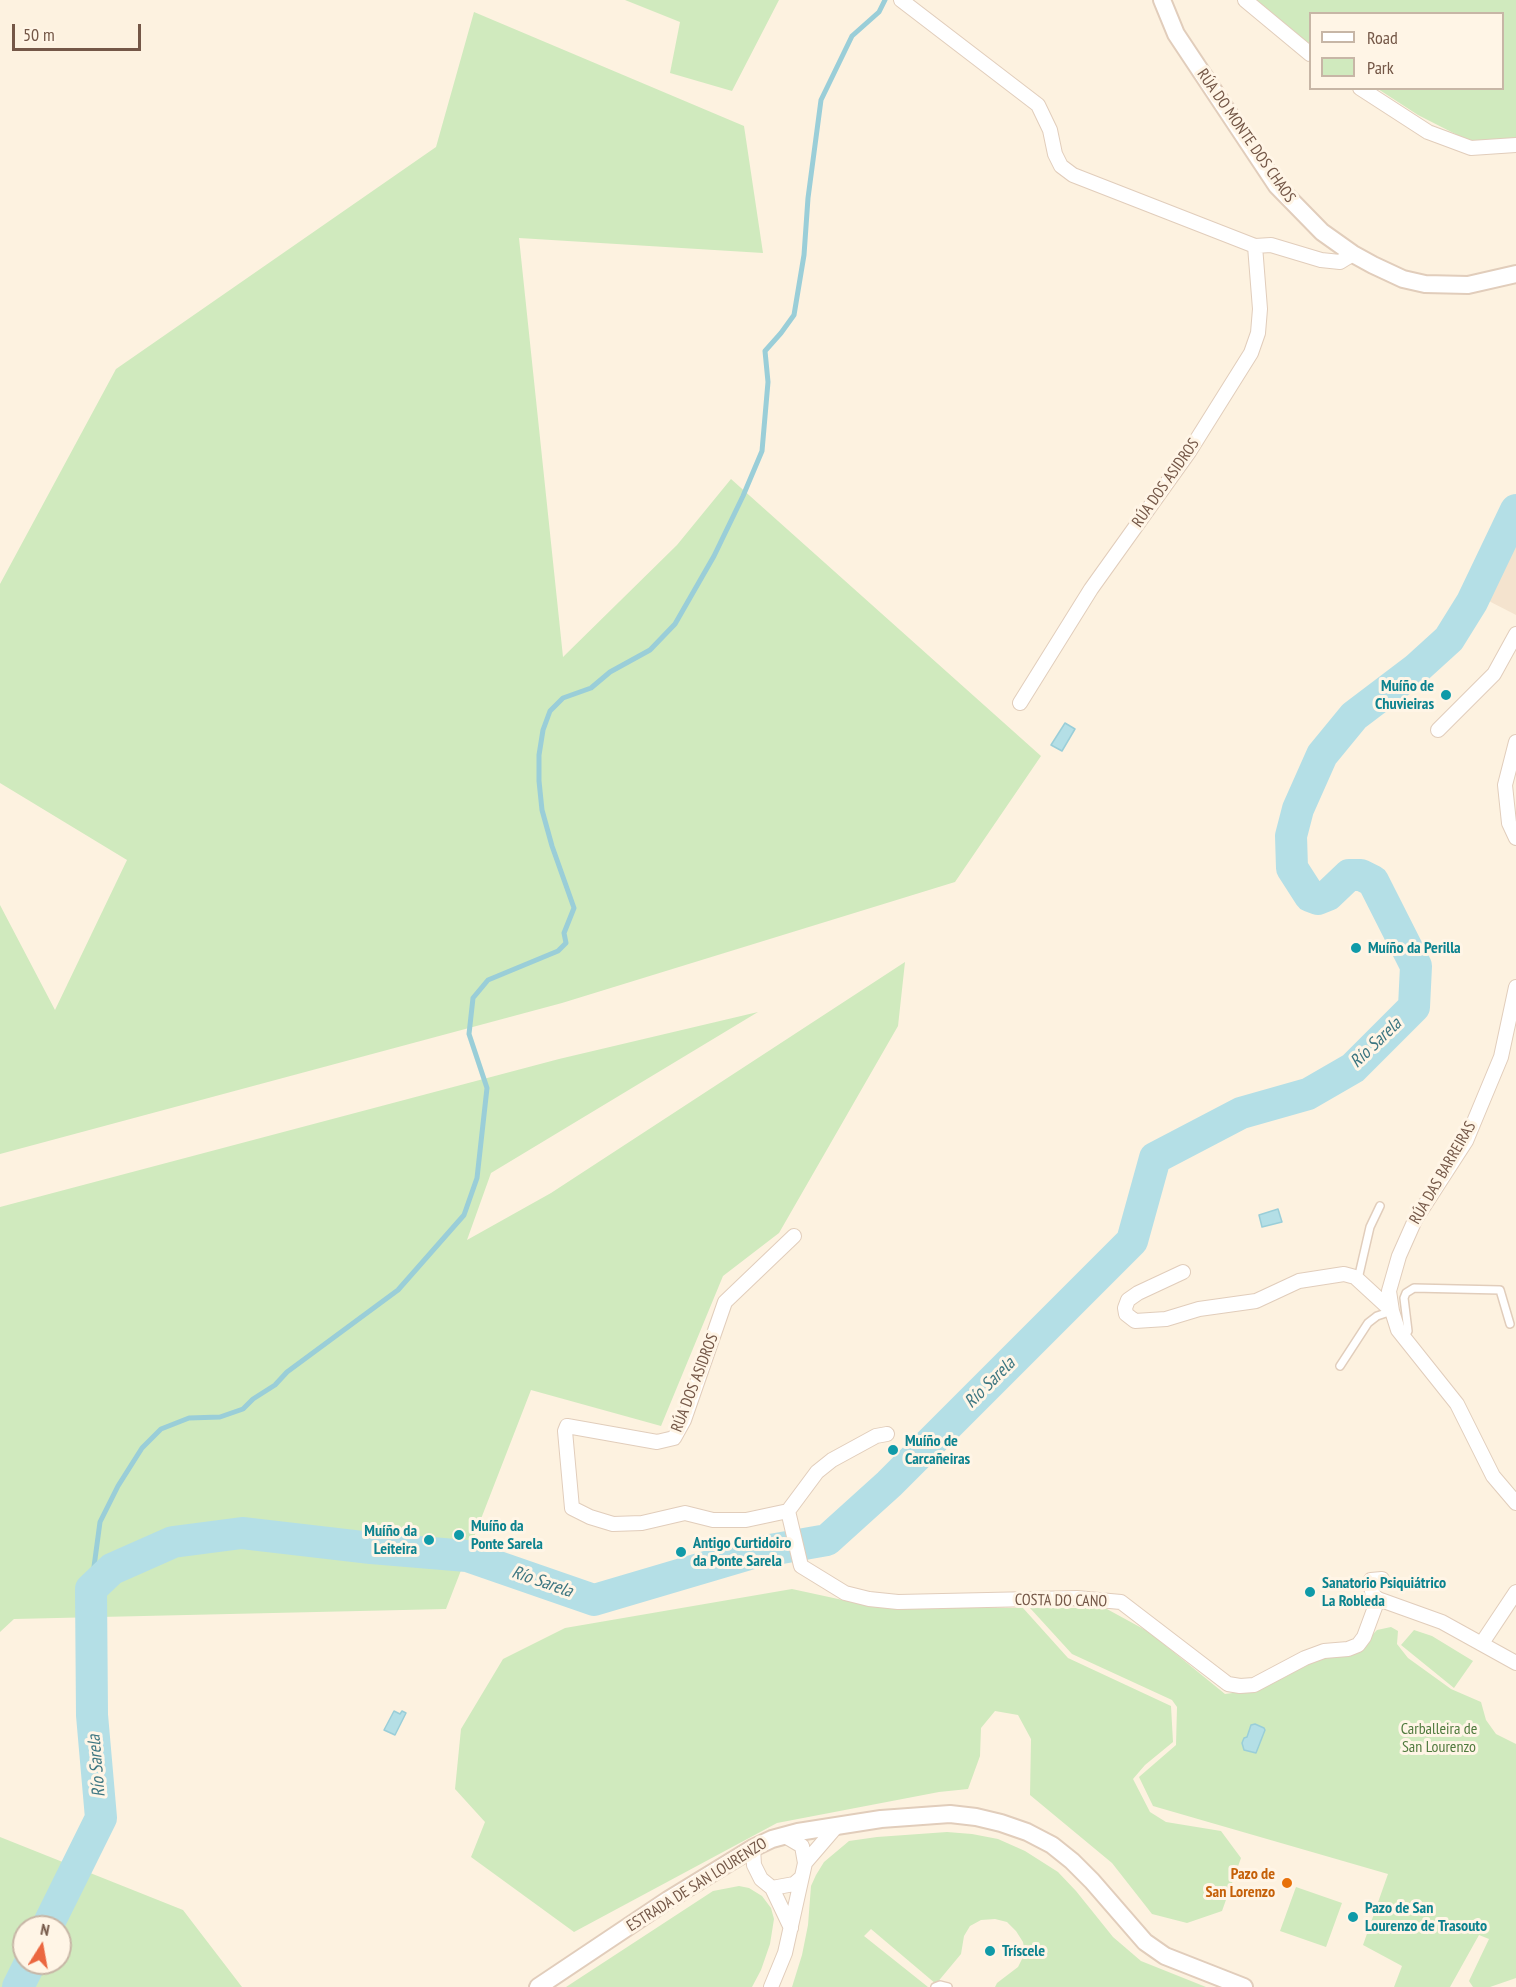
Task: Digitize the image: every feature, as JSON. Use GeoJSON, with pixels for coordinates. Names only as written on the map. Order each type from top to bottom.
{"type":"FeatureCollection","features":[{"type":"Feature","properties":{"kind":"street"},"geometry":{"type":"LineString","coordinates":[[901,0],[1038,105],[1050,130],[1055,154],[1062,166],[1073,175],[1254,246],[1271,245],[1321,260],[1340,262],[1353,254]]}},
{"type":"Feature","properties":{"kind":"street","name":"RÚA DO MONTE DOS CHAOS"},"geometry":{"type":"LineString","coordinates":[[1162,0],[1176,34],[1277,186],[1322,232],[1353,254],[1403,279],[1425,284],[1468,285],[1516,274]]}},
{"type":"Feature","properties":{"kind":"street"},"geometry":{"type":"LineString","coordinates":[[1245,0],[1309,52]]}},
{"type":"Feature","properties":{"kind":"street"},"geometry":{"type":"LineString","coordinates":[[1363,90],[1428,132],[1471,148],[1516,145]]}},
{"type":"Feature","properties":{"kind":"street","name":"RÚA DOS ASIDROS"},"geometry":{"type":"LineString","coordinates":[[1020,703],[1085,597],[1190,452],[1251,353],[1258,333],[1260,309],[1254,246]]}},
{"type":"Feature","properties":{"kind":"street"},"geometry":{"type":"LineString","coordinates":[[1438,730],[1494,674],[1516,634]]}},
{"type":"Feature","properties":{"kind":"street"},"geometry":{"type":"LineString","coordinates":[[1516,742],[1505,785],[1509,823],[1516,838]]}},
{"type":"Feature","properties":{"kind":"street","name":"RÚA DAS BARREIRAS"},"geometry":{"type":"LineString","coordinates":[[1392,1311],[1389,1290],[1399,1256],[1415,1220],[1466,1141],[1510,1040],[1516,987]]}},
{"type":"Feature","properties":{"kind":"street","name":"RÚA DOS ASIDROS"},"geometry":{"type":"LineString","coordinates":[[789,1514],[746,1520],[713,1520],[685,1513],[642,1523],[613,1524],[590,1517],[572,1508],[565,1431],[567,1426],[657,1442],[674,1438],[684,1420],[725,1302],[794,1236]]}},
{"type":"Feature","properties":{"kind":"street"},"geometry":{"type":"LineString","coordinates":[[1183,1272],[1128,1300],[1125,1308],[1126,1314],[1136,1321],[1166,1319],[1199,1310],[1256,1301],[1299,1281],[1331,1274],[1344,1274],[1358,1279],[1392,1311],[1398,1330],[1456,1404],[1493,1476],[1516,1503]]}},
{"type":"Feature","properties":{"kind":"street"},"geometry":{"type":"LineString","coordinates":[[789,1514],[817,1473],[832,1460],[876,1436],[887,1434]]}},
{"type":"Feature","properties":{"kind":"street","name":"COSTA DO CANO"},"geometry":{"type":"LineString","coordinates":[[789,1514],[801,1566],[845,1593],[869,1599],[898,1602],[1077,1598],[1121,1602],[1228,1684],[1240,1686],[1254,1685],[1315,1655],[1358,1645],[1364,1637],[1378,1599],[1373,1595],[1371,1580],[1382,1579]]}},
{"type":"Feature","properties":{"kind":"street"},"geometry":{"type":"LineString","coordinates":[[1482,1643],[1516,1592]]}},
{"type":"Feature","properties":{"kind":"street"},"geometry":{"type":"LineString","coordinates":[[1378,1599],[1442,1622],[1516,1663]]}},
{"type":"Feature","properties":{"kind":"street","name":"ESTRADA DE SAN LOURENZO"},"geometry":{"type":"LineString","coordinates":[[538,1987],[668,1900],[753,1848],[772,1839],[881,1819],[950,1814],[976,1817],[1027,1832],[1052,1845],[1072,1861],[1107,1897],[1145,1942],[1165,1956],[1244,1987]]}},
{"type":"Feature","properties":{"kind":"street"},"geometry":{"type":"LineString","coordinates":[[772,1888],[794,1884],[836,1827]]}},
{"type":"Feature","properties":{"kind":"street"},"geometry":{"type":"LineString","coordinates":[[771,1987],[785,1953],[804,1870],[802,1846],[785,1836]]}},
{"type":"Feature","properties":{"kind":"street"},"geometry":{"type":"LineString","coordinates":[[753,1848],[754,1865],[761,1879],[772,1888],[791,1928]]}},
{"type":"Feature","properties":{"kind":"lane"},"geometry":{"type":"LineString","coordinates":[[1358,1279],[1370,1227],[1380,1206]]}},
{"type":"Feature","properties":{"kind":"lane"},"geometry":{"type":"LineString","coordinates":[[1404,1339],[1408,1331],[1404,1298],[1406,1293],[1414,1288],[1500,1290],[1510,1324]]}},
{"type":"Feature","properties":{"kind":"lane"},"geometry":{"type":"LineString","coordinates":[[1340,1366],[1368,1323],[1377,1316],[1392,1311]]}},
{"type":"Feature","properties":{"kind":"lane"},"geometry":{"type":"LineString","coordinates":[[935,1987],[940,1985],[948,1987]]}},
{"type":"Feature","properties":{"kind":"shaded area"},"geometry":{"type":"Polygon","coordinates":[[[1516,532],[1516,615],[1483,598],[1508,542],[1516,532]]]}},
{"type":"Feature","properties":{"kind":"green space"},"geometry":{"type":"Polygon","coordinates":[[[625,0],[779,0],[732,91],[670,73],[680,22],[625,0]]]}},
{"type":"Feature","properties":{"kind":"green space"},"geometry":{"type":"Polygon","coordinates":[[[1256,0],[1516,0],[1516,138],[1469,141],[1418,115],[1380,90],[1504,90],[1504,12],[1309,12],[1309,43],[1297,36],[1256,0]]]}},
{"type":"Feature","properties":{"kind":"green space"},"geometry":{"type":"Polygon","coordinates":[[[474,12],[744,126],[763,253],[519,238],[563,657],[677,545],[731,479],[1041,756],[955,882],[562,1003],[0,1154],[0,905],[55,1010],[127,860],[0,783],[0,584],[116,369],[436,147],[474,12]]]}},
{"type":"Feature","properties":{"kind":"green space"},"geometry":{"type":"Polygon","coordinates":[[[905,962],[898,1026],[779,1233],[723,1276],[661,1426],[531,1390],[446,1609],[14,1619],[0,1632],[0,1207],[559,1059],[758,1012],[491,1173],[467,1240],[551,1193],[905,962]]]}},
{"type":"Feature","properties":{"kind":"green space"},"geometry":{"type":"Polygon","coordinates":[[[792,1589],[875,1607],[1023,1608],[1068,1658],[1171,1706],[1173,1742],[1145,1765],[1133,1779],[1150,1812],[1166,1822],[1221,1831],[1241,1858],[1222,1911],[1187,1923],[1152,1914],[1112,1863],[1030,1795],[1031,1739],[1018,1715],[995,1711],[981,1728],[980,1756],[968,1789],[939,1792],[777,1823],[574,1932],[471,1857],[485,1822],[455,1789],[461,1729],[503,1659],[565,1628],[792,1589]]]}},
{"type":"Feature","properties":{"kind":"green space","name":"Carballeira de San Lourenzo"},"geometry":{"type":"Polygon","coordinates":[[[1030,1608],[1105,1608],[1149,1632],[1225,1694],[1248,1691],[1283,1678],[1326,1655],[1365,1642],[1377,1630],[1391,1627],[1398,1631],[1397,1644],[1408,1658],[1451,1689],[1481,1702],[1486,1720],[1496,1734],[1516,1744],[1516,1978],[1490,1987],[1473,1987],[1469,1981],[1489,1939],[1479,1935],[1450,1987],[1394,1987],[1402,1966],[1363,1945],[1388,1874],[1153,1806],[1139,1777],[1176,1745],[1177,1707],[1172,1700],[1072,1654],[1030,1608]]]}},
{"type":"Feature","properties":{"kind":"green space"},"geometry":{"type":"Polygon","coordinates":[[[1414,1630],[1432,1636],[1473,1661],[1454,1688],[1401,1645],[1414,1630]]]}},
{"type":"Feature","properties":{"kind":"green space"},"geometry":{"type":"Polygon","coordinates":[[[947,1832],[998,1839],[1025,1851],[1058,1872],[1113,1937],[1141,1961],[1206,1987],[995,1987],[1018,1967],[1025,1953],[1023,1942],[1016,1931],[1007,1922],[995,1919],[981,1920],[970,1926],[964,1936],[961,1954],[936,1984],[871,1929],[864,1936],[928,1987],[792,1987],[808,1925],[811,1886],[824,1862],[849,1841],[947,1832]]]}},
{"type":"Feature","properties":{"kind":"green space"},"geometry":{"type":"Polygon","coordinates":[[[0,1837],[183,1910],[242,1987],[0,1987],[0,1837]]]}},
{"type":"Feature","properties":{"kind":"green space"},"geometry":{"type":"Polygon","coordinates":[[[739,1886],[749,1888],[762,1896],[771,1908],[774,1919],[770,1944],[752,1987],[566,1987],[713,1891],[739,1886]]]}},
{"type":"Feature","properties":{"kind":"green space"},"geometry":{"type":"Polygon","coordinates":[[[1296,1887],[1342,1903],[1326,1947],[1280,1931],[1296,1887]]]}},
{"type":"Feature","properties":{"kind":"water"},"geometry":{"type":"Polygon","coordinates":[[[1065,723],[1075,729],[1062,751],[1051,745],[1065,723]]]}},
{"type":"Feature","properties":{"kind":"water"},"geometry":{"type":"Polygon","coordinates":[[[1278,1209],[1282,1222],[1262,1227],[1259,1215],[1278,1209]]]}},
{"type":"Feature","properties":{"kind":"water"},"geometry":{"type":"Polygon","coordinates":[[[394,1711],[400,1714],[402,1711],[406,1713],[395,1735],[384,1730],[394,1711]]]}},
{"type":"Feature","properties":{"kind":"water"},"geometry":{"type":"Polygon","coordinates":[[[1255,1724],[1265,1730],[1256,1753],[1244,1750],[1242,1743],[1251,1725],[1255,1724]]]}},
{"type":"Feature","properties":{"kind":"waterway"},"geometry":{"type":"LineString","coordinates":[[91,1589],[100,1522],[118,1486],[142,1448],[161,1429],[189,1418],[220,1417],[243,1409],[253,1399],[275,1385],[287,1372],[398,1290],[464,1215],[477,1178],[487,1088],[469,1034],[473,998],[488,980],[558,951],[566,943],[564,933],[574,908],[542,810],[539,755],[543,730],[550,711],[563,698],[591,688],[610,672],[650,650],[675,624],[714,556],[743,496],[762,451],[768,382],[765,351],[794,315],[804,255],[808,198],[821,100],[852,36],[879,12],[885,0]]}},
{"type":"Feature","properties":{"kind":"waterway","name":"Río Sarela"},"geometry":{"type":"LineString","coordinates":[[53,1915],[101,1818],[92,1715],[91,1589],[112,1569],[173,1542],[242,1533],[371,1548],[467,1556],[594,1600],[753,1553],[827,1540],[889,1484],[1132,1241],[1155,1158],[1241,1113],[1308,1094],[1353,1068],[1414,1007],[1416,966],[1373,881],[1361,875],[1349,875],[1328,895],[1318,899],[1310,896],[1292,868],[1291,836],[1298,809],[1322,755],[1354,716],[1416,669],[1449,639],[1472,602],[1516,510]]}},
{"type":"Feature","properties":{"kind":"waterway","name":"Río Sarela"},"geometry":{"type":"LineString","coordinates":[[18,1987],[24,1975]]}},
{"type":"Feature","properties":{"kind":"place","name":"Muíño de Chuvieiras"},"geometry":{"type":"Point","coordinates":[1446,695]}},
{"type":"Feature","properties":{"kind":"place","name":"Muíño da Perilla"},"geometry":{"type":"Point","coordinates":[1356,948]}},
{"type":"Feature","properties":{"kind":"place","name":"Muíño de Carcañeiras"},"geometry":{"type":"Point","coordinates":[893,1450]}},
{"type":"Feature","properties":{"kind":"place","name":"Muíño da Ponte Sarela"},"geometry":{"type":"Point","coordinates":[459,1535]}},
{"type":"Feature","properties":{"kind":"place","name":"Muíño da Leiteira"},"geometry":{"type":"Point","coordinates":[429,1540]}},
{"type":"Feature","properties":{"kind":"place","name":"Antigo Curtidoiro da Ponte Sarela"},"geometry":{"type":"Point","coordinates":[681,1552]}},
{"type":"Feature","properties":{"kind":"place","name":"Sanatorio Psiquiátrico La Robleda"},"geometry":{"type":"Point","coordinates":[1310,1592]}},
{"type":"Feature","properties":{"kind":"place","name":"Pazo de San Lorenzo"},"geometry":{"type":"Point","coordinates":[1287,1883]}},
{"type":"Feature","properties":{"kind":"place","name":"Pazo de San Lourenzo de Trasouto"},"geometry":{"type":"Point","coordinates":[1353,1917]}},
{"type":"Feature","properties":{"kind":"place","name":"Tríscele"},"geometry":{"type":"Point","coordinates":[990,1951]}}]}
